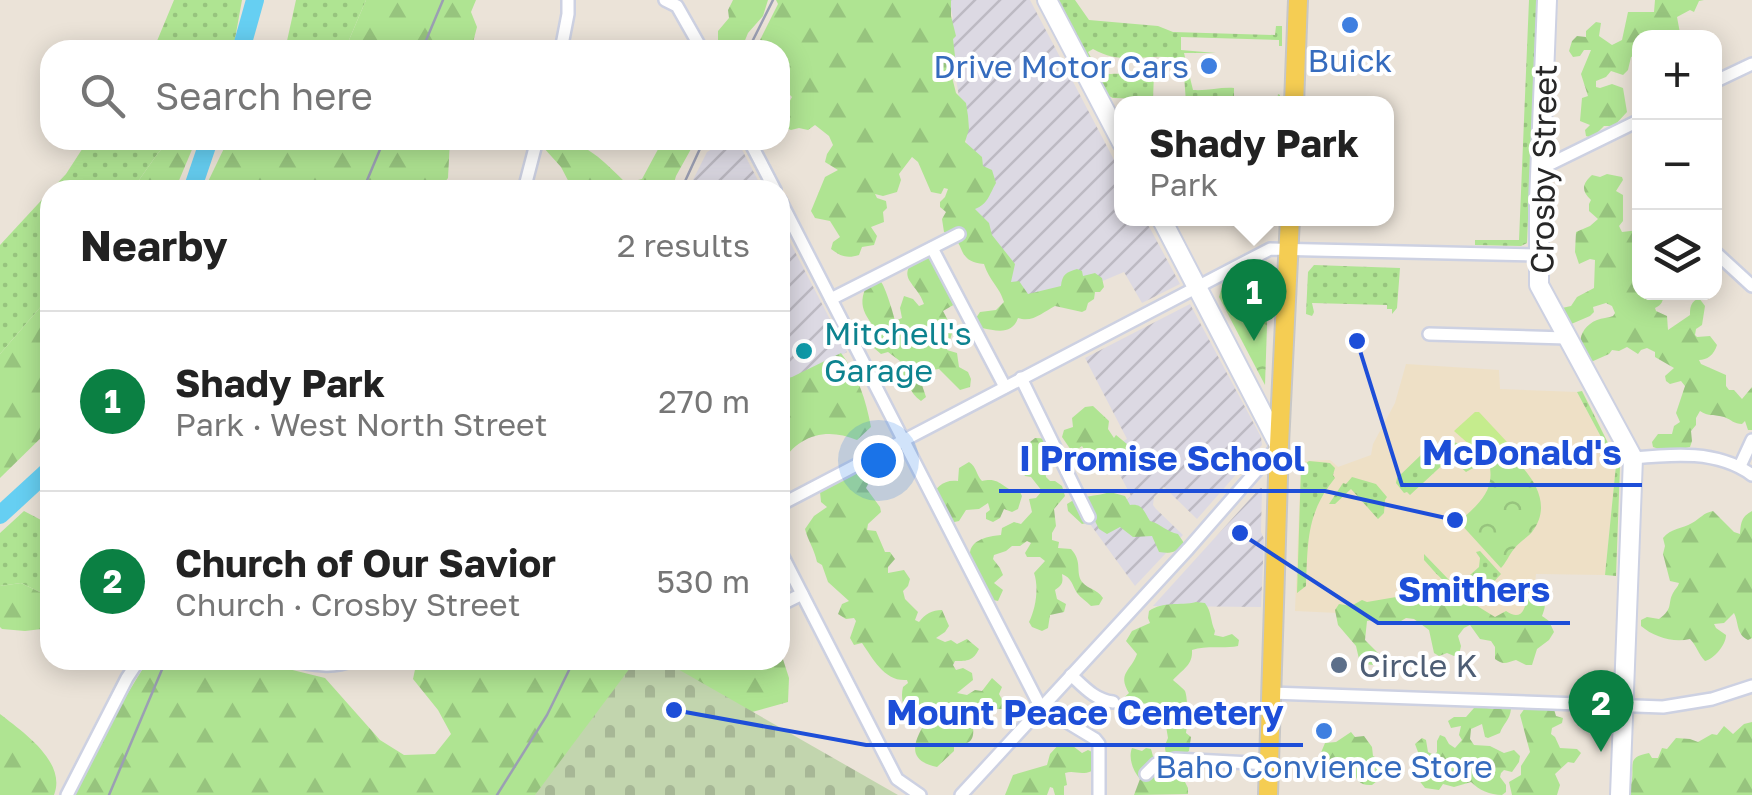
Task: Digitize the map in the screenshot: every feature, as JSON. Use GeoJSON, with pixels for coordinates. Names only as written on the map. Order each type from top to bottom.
{"type":"FeatureCollection","features":[{"type":"Feature","properties":{"kind":"main road"},"geometry":{"type":"LineString","coordinates":[[1294,96],[1298,0]]}},
{"type":"Feature","properties":{"kind":"main road"},"geometry":{"type":"LineString","coordinates":[[1268,795],[1289,226]]}},
{"type":"Feature","properties":{"kind":"street"},"geometry":{"type":"LineString","coordinates":[[563,40],[568,0]]}},
{"type":"Feature","properties":{"kind":"street"},"geometry":{"type":"LineString","coordinates":[[665,0],[677,6],[696,40]]}},
{"type":"Feature","properties":{"kind":"street"},"geometry":{"type":"LineString","coordinates":[[1047,0],[1114,128]]}},
{"type":"Feature","properties":{"kind":"street","name":"Crosby Street"},"geometry":{"type":"LineString","coordinates":[[1547,0],[1539,285],[1632,458]]}},
{"type":"Feature","properties":{"kind":"street"},"geometry":{"type":"LineString","coordinates":[[1722,78],[1752,64]]}},
{"type":"Feature","properties":{"kind":"street"},"geometry":{"type":"LineString","coordinates":[[1542,168],[1632,128]]}},
{"type":"Feature","properties":{"kind":"street"},"geometry":{"type":"LineString","coordinates":[[527,180],[535,150]]}},
{"type":"Feature","properties":{"kind":"street"},"geometry":{"type":"LineString","coordinates":[[753,150],[770,180]]}},
{"type":"Feature","properties":{"kind":"street"},"geometry":{"type":"LineString","coordinates":[[790,220],[1042,707],[1099,744],[1099,795]]}},
{"type":"Feature","properties":{"kind":"street"},"geometry":{"type":"LineString","coordinates":[[961,795],[1279,445],[1165,226]]}},
{"type":"Feature","properties":{"kind":"street"},"geometry":{"type":"LineString","coordinates":[[831,300],[959,234]]}},
{"type":"Feature","properties":{"kind":"street"},"geometry":{"type":"LineString","coordinates":[[932,248],[1005,387]]}},
{"type":"Feature","properties":{"kind":"street"},"geometry":{"type":"LineString","coordinates":[[790,499],[1270,249],[1538,255]]}},
{"type":"Feature","properties":{"kind":"street"},"geometry":{"type":"LineString","coordinates":[[1722,258],[1752,286]]}},
{"type":"Feature","properties":{"kind":"street"},"geometry":{"type":"LineString","coordinates":[[1429,334],[1566,338]]}},
{"type":"Feature","properties":{"kind":"street"},"geometry":{"type":"LineString","coordinates":[[1021,378],[1088,517]]}},
{"type":"Feature","properties":{"kind":"street"},"geometry":{"type":"LineString","coordinates":[[1740,466],[1752,440]]}},
{"type":"Feature","properties":{"kind":"street"},"geometry":{"type":"LineString","coordinates":[[1620,795],[1632,458],[1685,454],[1740,466],[1752,475]]}},
{"type":"Feature","properties":{"kind":"street"},"geometry":{"type":"LineString","coordinates":[[790,570],[897,780],[920,795]]}},
{"type":"Feature","properties":{"kind":"street"},"geometry":{"type":"LineString","coordinates":[[790,600],[802,594]]}},
{"type":"Feature","properties":{"kind":"street"},"geometry":{"type":"LineString","coordinates":[[66,795],[132,670]]}},
{"type":"Feature","properties":{"kind":"street"},"geometry":{"type":"LineString","coordinates":[[1071,675],[1094,696],[1113,702]]}},
{"type":"Feature","properties":{"kind":"street"},"geometry":{"type":"LineString","coordinates":[[1272,693],[1663,708],[1752,686]]}},
{"type":"Feature","properties":{"kind":"street"},"geometry":{"type":"LineString","coordinates":[[1146,774],[1156,764],[1175,759],[1270,764]]}},
{"type":"Feature","properties":{"kind":"shaded area"},"geometry":{"type":"Polygon","coordinates":[[[949,0],[1030,0],[1114,160],[1114,226],[1149,226],[1180,284],[1142,303],[1124,272],[1024,314],[958,195],[967,146],[947,23],[953,18],[949,0]]]}},
{"type":"Feature","properties":{"kind":"shaded area"},"geometry":{"type":"Polygon","coordinates":[[[742,150],[758,180],[693,180],[707,152],[742,150]]]}},
{"type":"Feature","properties":{"kind":"shaded area"},"geometry":{"type":"Polygon","coordinates":[[[790,242],[847,352],[790,382],[790,242]]]}},
{"type":"Feature","properties":{"kind":"shaded area"},"geometry":{"type":"Polygon","coordinates":[[[1190,304],[1262,445],[1197,519],[1164,487],[1154,497],[1156,509],[1183,535],[1135,586],[1090,524],[1115,511],[1131,496],[1107,450],[1127,439],[1085,358],[1190,304]]]}},
{"type":"Feature","properties":{"kind":"shaded area"},"geometry":{"type":"Polygon","coordinates":[[[1406,364],[1499,370],[1500,389],[1577,392],[1616,465],[1605,575],[1536,574],[1531,622],[1295,611],[1301,461],[1330,460],[1338,467],[1371,455],[1395,403],[1406,364]]]}},
{"type":"Feature","properties":{"kind":"shaded area"},"geometry":{"type":"Polygon","coordinates":[[[1260,488],[1264,539],[1261,607],[1153,606],[1260,488]]]}},
{"type":"Feature","properties":{"kind":"green space"},"geometry":{"type":"Polygon","coordinates":[[[174,0],[242,0],[235,40],[157,40],[174,0]]]}},
{"type":"Feature","properties":{"kind":"green space"},"geometry":{"type":"Polygon","coordinates":[[[296,0],[366,0],[349,40],[287,40],[296,0]]]}},
{"type":"Feature","properties":{"kind":"green space"},"geometry":{"type":"Polygon","coordinates":[[[366,0],[476,0],[471,12],[477,27],[474,40],[349,40],[366,0]]]}},
{"type":"Feature","properties":{"kind":"green space"},"geometry":{"type":"Polygon","coordinates":[[[733,0],[768,0],[763,16],[745,40],[718,40],[718,31],[729,18],[733,0]]]}},
{"type":"Feature","properties":{"kind":"green space"},"geometry":{"type":"Polygon","coordinates":[[[776,0],[951,0],[956,36],[950,69],[956,93],[966,103],[969,129],[965,142],[982,157],[983,166],[992,170],[996,183],[986,202],[975,209],[989,223],[992,235],[1015,264],[1011,282],[1019,281],[1028,294],[1061,286],[1065,274],[1077,269],[1083,276],[1095,273],[1102,278],[1104,287],[1095,292],[1086,310],[1055,306],[1033,318],[1018,318],[1008,329],[982,328],[976,318],[980,312],[996,310],[1004,302],[1002,297],[984,264],[968,259],[956,239],[944,232],[942,219],[946,212],[940,202],[948,189],[944,188],[941,194],[931,192],[912,157],[899,174],[897,192],[875,194],[886,201],[887,208],[883,212],[884,222],[871,227],[877,236],[874,245],[862,247],[859,255],[851,257],[831,249],[840,237],[830,221],[815,218],[811,211],[825,177],[838,170],[825,162],[833,145],[829,136],[815,125],[808,130],[790,130],[790,40],[760,40],[778,4],[776,0]]]}},
{"type":"Feature","properties":{"kind":"green space"},"geometry":{"type":"Polygon","coordinates":[[[1054,0],[1075,0],[1089,20],[1158,26],[1173,32],[1275,35],[1276,26],[1282,26],[1282,46],[1279,40],[1181,37],[1181,50],[1216,53],[1184,53],[1193,90],[1234,88],[1234,96],[1186,96],[1183,60],[1116,57],[1093,49],[1088,52],[1105,73],[1138,80],[1154,73],[1153,96],[1113,98],[1103,93],[1054,0]]]}},
{"type":"Feature","properties":{"kind":"green space"},"geometry":{"type":"Polygon","coordinates":[[[1529,0],[1537,0],[1527,243],[1475,245],[1475,240],[1519,240],[1529,0]]]}},
{"type":"Feature","properties":{"kind":"green space"},"geometry":{"type":"Polygon","coordinates":[[[1655,0],[1704,0],[1699,1],[1694,12],[1690,10],[1677,17],[1679,30],[1632,30],[1628,70],[1623,75],[1611,71],[1596,81],[1596,87],[1612,84],[1623,88],[1627,112],[1614,126],[1604,126],[1592,138],[1586,136],[1590,125],[1580,121],[1582,98],[1588,96],[1581,74],[1591,50],[1573,57],[1569,51],[1572,41],[1577,36],[1586,37],[1586,31],[1596,22],[1601,23],[1599,36],[1612,45],[1622,40],[1628,12],[1654,12],[1655,0]]]}},
{"type":"Feature","properties":{"kind":"green space"},"geometry":{"type":"Polygon","coordinates":[[[82,150],[161,150],[139,180],[60,180],[82,150]]]}},
{"type":"Feature","properties":{"kind":"green space"},"geometry":{"type":"Polygon","coordinates":[[[192,150],[179,180],[139,180],[158,153],[192,150]]]}},
{"type":"Feature","properties":{"kind":"green space"},"geometry":{"type":"Polygon","coordinates":[[[223,150],[449,150],[446,180],[209,180],[223,150]]]}},
{"type":"Feature","properties":{"kind":"green space"},"geometry":{"type":"Polygon","coordinates":[[[546,150],[588,150],[623,180],[568,180],[546,150]]]}},
{"type":"Feature","properties":{"kind":"green space"},"geometry":{"type":"Polygon","coordinates":[[[658,150],[690,150],[675,180],[638,180],[658,150]]]}},
{"type":"Feature","properties":{"kind":"green space"},"geometry":{"type":"Polygon","coordinates":[[[1607,174],[1623,180],[1616,191],[1623,195],[1623,221],[1619,226],[1622,232],[1632,231],[1632,300],[1662,300],[1655,308],[1667,316],[1668,330],[1690,315],[1694,301],[1700,300],[1705,306],[1702,325],[1695,335],[1710,336],[1717,345],[1710,356],[1699,360],[1726,375],[1726,386],[1742,399],[1752,387],[1752,430],[1748,430],[1745,421],[1737,423],[1700,411],[1691,431],[1690,447],[1668,452],[1653,447],[1658,434],[1672,434],[1680,422],[1676,413],[1685,386],[1681,381],[1670,384],[1665,376],[1674,368],[1647,348],[1638,354],[1627,347],[1612,350],[1591,362],[1582,352],[1580,340],[1585,328],[1615,313],[1606,303],[1593,307],[1590,316],[1569,325],[1558,312],[1594,288],[1595,260],[1579,264],[1576,232],[1598,219],[1589,211],[1591,200],[1584,188],[1592,175],[1607,174]]]}},
{"type":"Feature","properties":{"kind":"green space"},"geometry":{"type":"Polygon","coordinates":[[[40,202],[40,308],[0,354],[0,245],[40,202]]]}},
{"type":"Feature","properties":{"kind":"green space"},"geometry":{"type":"Polygon","coordinates":[[[919,256],[935,258],[943,283],[953,294],[955,304],[943,311],[953,330],[947,350],[957,353],[959,367],[971,379],[970,387],[960,390],[939,369],[927,371],[920,367],[916,373],[926,397],[921,401],[898,369],[900,361],[874,348],[883,342],[862,304],[866,287],[881,282],[895,321],[902,318],[904,296],[919,306],[924,304],[908,275],[919,256]]]}},
{"type":"Feature","properties":{"kind":"green space"},"geometry":{"type":"Polygon","coordinates":[[[1268,264],[1265,385],[1219,297],[1222,287],[1268,264]]]}},
{"type":"Feature","properties":{"kind":"green space"},"geometry":{"type":"Polygon","coordinates":[[[1314,265],[1400,268],[1397,308],[1392,314],[1387,305],[1312,303],[1312,316],[1306,314],[1308,272],[1314,265]]]}},
{"type":"Feature","properties":{"kind":"green space"},"geometry":{"type":"Polygon","coordinates":[[[40,308],[40,439],[0,478],[0,354],[40,308]]]}},
{"type":"Feature","properties":{"kind":"green space"},"geometry":{"type":"Polygon","coordinates":[[[841,353],[860,388],[871,427],[857,440],[824,434],[804,440],[790,452],[792,377],[841,353]]]}},
{"type":"Feature","properties":{"kind":"green space"},"geometry":{"type":"Polygon","coordinates":[[[1582,391],[1620,467],[1616,576],[1605,575],[1616,465],[1577,392],[1582,391]]]}},
{"type":"Feature","properties":{"kind":"green space"},"geometry":{"type":"Polygon","coordinates":[[[1093,406],[1109,421],[1108,429],[1114,438],[1116,435],[1133,449],[1128,457],[1120,454],[1114,467],[1101,472],[1082,446],[1073,453],[1062,437],[1064,430],[1073,427],[1072,418],[1085,407],[1093,406]]]}},
{"type":"Feature","properties":{"kind":"green space"},"geometry":{"type":"Polygon","coordinates":[[[1475,412],[1507,442],[1487,460],[1454,431],[1475,412]]]}},
{"type":"Feature","properties":{"kind":"green space"},"geometry":{"type":"Polygon","coordinates":[[[1035,438],[1050,445],[1046,477],[1062,486],[1065,496],[1054,509],[1056,526],[1052,540],[1059,542],[1058,548],[1071,549],[1082,582],[1103,598],[1099,605],[1091,606],[1062,574],[1062,583],[1055,590],[1057,599],[1066,604],[1064,612],[1050,615],[1048,628],[1042,631],[1029,622],[1036,598],[1034,573],[1045,561],[1027,557],[1025,553],[1031,543],[1027,541],[994,555],[1003,575],[994,583],[1003,590],[998,601],[988,595],[970,556],[976,543],[1001,535],[1002,528],[1014,522],[1021,524],[1032,512],[1029,499],[1042,491],[1020,467],[1024,447],[1035,438]]]}},
{"type":"Feature","properties":{"kind":"green space"},"geometry":{"type":"Polygon","coordinates":[[[1444,442],[1467,446],[1484,462],[1466,472],[1450,458],[1410,495],[1404,493],[1396,483],[1397,478],[1423,453],[1444,442]]]}},
{"type":"Feature","properties":{"kind":"green space"},"geometry":{"type":"Polygon","coordinates":[[[1504,449],[1536,486],[1541,509],[1532,532],[1501,568],[1459,522],[1484,496],[1490,482],[1489,463],[1504,449]]]}},
{"type":"Feature","properties":{"kind":"green space"},"geometry":{"type":"Polygon","coordinates":[[[1309,461],[1330,463],[1335,468],[1335,478],[1314,516],[1308,542],[1306,586],[1297,593],[1301,467],[1309,461]]]}},
{"type":"Feature","properties":{"kind":"green space"},"geometry":{"type":"Polygon","coordinates":[[[969,462],[982,481],[994,480],[1020,492],[1018,509],[1004,509],[993,522],[986,519],[988,503],[966,510],[959,521],[950,523],[931,500],[941,485],[958,481],[959,468],[969,462]]]}},
{"type":"Feature","properties":{"kind":"green space"},"geometry":{"type":"Polygon","coordinates":[[[871,463],[875,471],[866,488],[881,512],[867,530],[876,531],[885,552],[895,559],[888,573],[904,570],[910,579],[903,591],[905,599],[918,612],[915,620],[919,622],[929,613],[942,610],[949,626],[936,638],[957,644],[967,639],[979,649],[970,660],[955,661],[953,665],[956,670],[963,668],[972,673],[973,680],[957,693],[982,691],[992,678],[1002,687],[1002,709],[968,712],[973,733],[970,741],[954,745],[954,751],[937,767],[921,761],[915,752],[923,726],[909,716],[903,705],[907,680],[886,673],[862,643],[854,645],[850,638],[856,621],[838,614],[842,604],[849,601],[828,582],[805,529],[827,507],[821,502],[820,492],[835,478],[852,475],[857,468],[871,463]]]}},
{"type":"Feature","properties":{"kind":"green space"},"geometry":{"type":"Polygon","coordinates":[[[1352,477],[1376,484],[1387,497],[1384,513],[1378,519],[1351,489],[1335,504],[1329,504],[1352,477]]]}},
{"type":"Feature","properties":{"kind":"green space"},"geometry":{"type":"Polygon","coordinates":[[[1110,492],[1125,496],[1130,505],[1143,509],[1150,521],[1178,534],[1184,543],[1173,552],[1159,552],[1152,536],[1133,537],[1120,527],[1107,534],[1095,521],[1082,524],[1068,511],[1067,504],[1072,501],[1110,492]]]}},
{"type":"Feature","properties":{"kind":"green space"},"geometry":{"type":"Polygon","coordinates":[[[24,511],[40,519],[40,592],[21,583],[0,586],[0,533],[24,511]]]}},
{"type":"Feature","properties":{"kind":"green space"},"geometry":{"type":"Polygon","coordinates":[[[1713,511],[1740,534],[1742,521],[1752,511],[1752,638],[1741,635],[1734,613],[1724,623],[1714,624],[1726,635],[1719,651],[1705,661],[1690,639],[1658,636],[1641,626],[1641,620],[1664,615],[1679,583],[1670,581],[1663,538],[1713,511]]]}},
{"type":"Feature","properties":{"kind":"green space"},"geometry":{"type":"Polygon","coordinates":[[[1480,551],[1501,574],[1487,589],[1490,595],[1461,593],[1445,583],[1424,560],[1424,554],[1452,583],[1461,583],[1479,567],[1476,552],[1480,551]]]}},
{"type":"Feature","properties":{"kind":"green space"},"geometry":{"type":"Polygon","coordinates":[[[21,583],[40,592],[40,629],[0,627],[0,586],[21,583]]]}},
{"type":"Feature","properties":{"kind":"green space"},"geometry":{"type":"Polygon","coordinates":[[[1531,593],[1542,597],[1542,616],[1554,632],[1537,649],[1532,665],[1516,660],[1498,661],[1491,641],[1480,639],[1470,625],[1458,636],[1459,655],[1439,656],[1434,653],[1429,630],[1406,618],[1396,624],[1367,621],[1365,640],[1378,653],[1373,665],[1365,664],[1338,625],[1335,610],[1339,604],[1351,606],[1362,600],[1402,596],[1447,605],[1474,604],[1495,617],[1506,611],[1521,613],[1531,593]]]}},
{"type":"Feature","properties":{"kind":"green space"},"geometry":{"type":"Polygon","coordinates":[[[1196,602],[1207,606],[1214,635],[1232,634],[1239,640],[1238,646],[1192,650],[1189,663],[1173,680],[1185,691],[1186,733],[1191,737],[1189,751],[1177,760],[1166,752],[1163,708],[1149,708],[1144,703],[1127,710],[1118,703],[1129,693],[1125,676],[1137,654],[1126,641],[1132,631],[1150,623],[1149,611],[1154,608],[1196,602]]]}},
{"type":"Feature","properties":{"kind":"green space"},"geometry":{"type":"Polygon","coordinates":[[[142,670],[293,670],[325,678],[380,740],[404,755],[435,754],[451,734],[413,679],[415,670],[786,670],[789,678],[788,702],[741,715],[572,795],[74,795],[92,752],[142,670]]]}},
{"type":"Feature","properties":{"kind":"green space"},"geometry":{"type":"Polygon","coordinates":[[[629,670],[679,670],[898,795],[535,795],[629,670]]]}},
{"type":"Feature","properties":{"kind":"green space"},"geometry":{"type":"Polygon","coordinates":[[[1533,706],[1553,706],[1556,716],[1563,718],[1551,734],[1560,748],[1581,753],[1574,763],[1568,762],[1555,774],[1560,785],[1557,795],[1512,795],[1509,782],[1521,775],[1521,766],[1530,752],[1520,715],[1533,706]]]}},
{"type":"Feature","properties":{"kind":"green space"},"geometry":{"type":"Polygon","coordinates":[[[1474,708],[1511,709],[1500,733],[1485,737],[1482,724],[1471,729],[1470,739],[1474,745],[1490,746],[1504,753],[1514,750],[1520,756],[1512,772],[1501,773],[1506,792],[1489,793],[1471,782],[1454,787],[1443,784],[1439,790],[1425,788],[1418,779],[1418,772],[1425,768],[1417,761],[1415,744],[1422,738],[1426,740],[1428,752],[1434,755],[1440,735],[1455,748],[1462,740],[1461,726],[1451,728],[1448,721],[1466,717],[1474,708]]]}},
{"type":"Feature","properties":{"kind":"green space"},"geometry":{"type":"Polygon","coordinates":[[[0,714],[49,760],[56,783],[54,795],[0,795],[0,714]]]}},
{"type":"Feature","properties":{"kind":"green space"},"geometry":{"type":"Polygon","coordinates":[[[1752,722],[1752,795],[1627,795],[1637,757],[1649,753],[1658,758],[1662,748],[1667,749],[1676,738],[1698,742],[1717,735],[1724,726],[1733,734],[1752,722]]]}},
{"type":"Feature","properties":{"kind":"green space"},"geometry":{"type":"Polygon","coordinates":[[[1351,732],[1355,737],[1364,736],[1373,756],[1379,759],[1382,770],[1372,785],[1362,783],[1353,770],[1341,771],[1320,755],[1325,743],[1336,742],[1351,732]]]}},
{"type":"Feature","properties":{"kind":"green space"},"geometry":{"type":"Polygon","coordinates":[[[1060,743],[1069,743],[1082,753],[1092,752],[1092,771],[1065,773],[1064,795],[1055,795],[1050,787],[1047,795],[1005,795],[1013,775],[1047,765],[1050,754],[1060,743]]]}},
{"type":"Feature","properties":{"kind":"green space"},"geometry":{"type":"Polygon","coordinates":[[[1132,748],[1151,749],[1154,760],[1165,770],[1188,763],[1183,778],[1188,794],[1134,795],[1140,779],[1132,764],[1132,748]]]}},
{"type":"Feature","properties":{"kind":"waterway"},"geometry":{"type":"LineString","coordinates":[[244,40],[255,0]]}},
{"type":"Feature","properties":{"kind":"waterway"},"geometry":{"type":"LineString","coordinates":[[195,180],[206,150]]}},
{"type":"Feature","properties":{"kind":"waterway"},"geometry":{"type":"LineString","coordinates":[[0,515],[40,478]]}},
{"type":"Feature","properties":{"kind":"railway"},"geometry":{"type":"LineString","coordinates":[[426,40],[443,0]]}},
{"type":"Feature","properties":{"kind":"railway"},"geometry":{"type":"LineString","coordinates":[[753,40],[773,0]]}},
{"type":"Feature","properties":{"kind":"railway"},"geometry":{"type":"LineString","coordinates":[[367,180],[380,150]]}},
{"type":"Feature","properties":{"kind":"railway"},"geometry":{"type":"LineString","coordinates":[[686,180],[699,150]]}},
{"type":"Feature","properties":{"kind":"railway"},"geometry":{"type":"LineString","coordinates":[[109,795],[162,670]]}},
{"type":"Feature","properties":{"kind":"railway"},"geometry":{"type":"LineString","coordinates":[[497,795],[547,715],[569,670]]}},
{"type":"Feature","properties":{"kind":"place","name":"Buick"},"geometry":{"type":"Point","coordinates":[1350,25]}},
{"type":"Feature","properties":{"kind":"place","name":"Drive Motor Cars"},"geometry":{"type":"Point","coordinates":[1209,66]}},
{"type":"Feature","properties":{"kind":"place","name":"Shady Park"},"geometry":{"type":"Point","coordinates":[1254,341]}},
{"type":"Feature","properties":{"kind":"place","name":"McDonald's"},"geometry":{"type":"Point","coordinates":[1357,341]}},
{"type":"Feature","properties":{"kind":"place","name":"Mitchell's Garage"},"geometry":{"type":"Point","coordinates":[804,351]}},
{"type":"Feature","properties":{"kind":"place","name":"I Promise School"},"geometry":{"type":"Point","coordinates":[1455,520]}},
{"type":"Feature","properties":{"kind":"place","name":"Smithers"},"geometry":{"type":"Point","coordinates":[1240,533]}},
{"type":"Feature","properties":{"kind":"place","name":"Circle K"},"geometry":{"type":"Point","coordinates":[1339,665]}},
{"type":"Feature","properties":{"kind":"place","name":"Mount Peace Cemetery"},"geometry":{"type":"Point","coordinates":[674,710]}},
{"type":"Feature","properties":{"kind":"place","name":"Baho Convience Store"},"geometry":{"type":"Point","coordinates":[1324,731]}},
{"type":"Feature","properties":{"kind":"place","name":"Church of Our Savior"},"geometry":{"type":"Point","coordinates":[1601,752]}}]}
